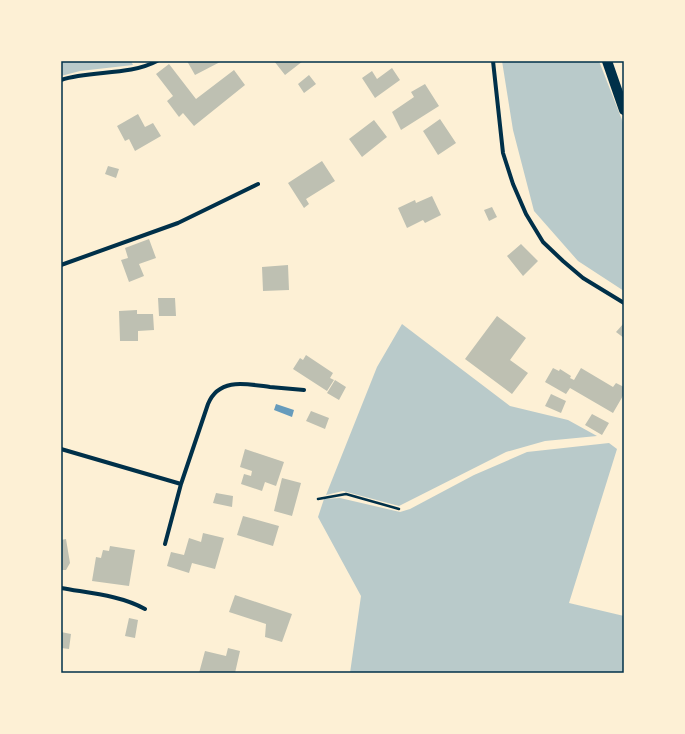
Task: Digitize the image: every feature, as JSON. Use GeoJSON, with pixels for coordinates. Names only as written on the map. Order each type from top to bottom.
{"type":"FeatureCollection","features":[{"type":"Feature","properties":{"kind":"main road"},"geometry":{"type":"LineString","coordinates":[[607,61],[624,110]]}},
{"type":"Feature","properties":{"kind":"street"},"geometry":{"type":"LineString","coordinates":[[61,80],[81,75],[143,67],[157,61]]}},
{"type":"Feature","properties":{"kind":"street"},"geometry":{"type":"LineString","coordinates":[[493,61],[503,153],[513,184],[526,214],[543,242],[563,261],[583,278],[624,303]]}},
{"type":"Feature","properties":{"kind":"street"},"geometry":{"type":"LineString","coordinates":[[61,265],[178,223],[258,184]]}},
{"type":"Feature","properties":{"kind":"street"},"geometry":{"type":"LineString","coordinates":[[165,544],[182,484],[208,404],[215,392],[226,386],[239,383],[304,390]]}},
{"type":"Feature","properties":{"kind":"street"},"geometry":{"type":"LineString","coordinates":[[61,449],[182,484]]}},
{"type":"Feature","properties":{"kind":"street"},"geometry":{"type":"LineString","coordinates":[[61,588],[134,602],[144,609]]}},
{"type":"Feature","properties":{"kind":"path"},"geometry":{"type":"LineString","coordinates":[[318,499],[346,494],[399,509]]}},
{"type":"Feature","properties":{"kind":"shaded area"},"geometry":{"type":"Polygon","coordinates":[[[61,61],[131,61],[133,65],[80,71],[61,76],[61,61]]]}},
{"type":"Feature","properties":{"kind":"shaded area"},"geometry":{"type":"Polygon","coordinates":[[[502,61],[599,61],[624,125],[624,291],[578,261],[534,211],[513,130],[502,61]]]}},
{"type":"Feature","properties":{"kind":"shaded area"},"geometry":{"type":"Polygon","coordinates":[[[402,324],[510,406],[568,420],[597,436],[545,441],[506,452],[399,506],[343,491],[326,495],[377,367],[402,324]]]}},
{"type":"Feature","properties":{"kind":"shaded area"},"geometry":{"type":"Polygon","coordinates":[[[609,443],[617,449],[569,603],[624,616],[624,673],[350,673],[361,596],[318,517],[324,499],[340,498],[400,512],[410,509],[474,475],[527,452],[609,443]]]}},
{"type":"Feature","properties":{"kind":"water"},"geometry":{"type":"Polygon","coordinates":[[[276,404],[294,410],[292,417],[274,410],[276,404]]]}},
{"type":"Feature","properties":{"kind":"building"},"geometry":{"type":"Polygon","coordinates":[[[187,61],[222,61],[195,75],[187,61]]]}},
{"type":"Feature","properties":{"kind":"building"},"geometry":{"type":"Polygon","coordinates":[[[274,61],[303,61],[285,75],[274,61]]]}},
{"type":"Feature","properties":{"kind":"building"},"geometry":{"type":"Polygon","coordinates":[[[169,64],[196,99],[234,70],[245,85],[194,126],[183,113],[179,117],[167,101],[173,96],[156,74],[169,64]]]}},
{"type":"Feature","properties":{"kind":"building"},"geometry":{"type":"Polygon","coordinates":[[[392,68],[400,80],[375,98],[362,78],[372,71],[377,79],[392,68]]]}},
{"type":"Feature","properties":{"kind":"building"},"geometry":{"type":"Polygon","coordinates":[[[309,75],[316,84],[304,93],[298,84],[309,75]]]}},
{"type":"Feature","properties":{"kind":"building"},"geometry":{"type":"Polygon","coordinates":[[[425,84],[439,106],[401,130],[392,112],[414,97],[411,92],[425,84]]]}},
{"type":"Feature","properties":{"kind":"building"},"geometry":{"type":"Polygon","coordinates":[[[138,114],[145,127],[153,123],[161,136],[135,151],[129,139],[125,141],[117,126],[138,114]]]}},
{"type":"Feature","properties":{"kind":"building"},"geometry":{"type":"Polygon","coordinates":[[[440,119],[456,143],[438,155],[423,131],[440,119]]]}},
{"type":"Feature","properties":{"kind":"building"},"geometry":{"type":"Polygon","coordinates":[[[374,120],[387,137],[362,157],[349,139],[374,120]]]}},
{"type":"Feature","properties":{"kind":"building"},"geometry":{"type":"Polygon","coordinates":[[[322,161],[335,181],[306,199],[309,204],[304,208],[288,183],[322,161]]]}},
{"type":"Feature","properties":{"kind":"building"},"geometry":{"type":"Polygon","coordinates":[[[108,166],[119,169],[116,178],[105,174],[108,166]]]}},
{"type":"Feature","properties":{"kind":"building"},"geometry":{"type":"Polygon","coordinates":[[[432,196],[441,215],[425,223],[423,220],[407,228],[398,208],[415,200],[416,203],[432,196]]]}},
{"type":"Feature","properties":{"kind":"building"},"geometry":{"type":"Polygon","coordinates":[[[492,207],[497,217],[489,221],[484,210],[492,207]]]}},
{"type":"Feature","properties":{"kind":"building"},"geometry":{"type":"Polygon","coordinates":[[[149,239],[156,258],[139,264],[144,276],[129,282],[121,260],[128,258],[125,248],[149,239]]]}},
{"type":"Feature","properties":{"kind":"building"},"geometry":{"type":"Polygon","coordinates":[[[521,244],[538,261],[523,276],[507,256],[521,244]]]}},
{"type":"Feature","properties":{"kind":"building"},"geometry":{"type":"Polygon","coordinates":[[[288,265],[289,290],[263,291],[262,267],[288,265]]]}},
{"type":"Feature","properties":{"kind":"building"},"geometry":{"type":"Polygon","coordinates":[[[158,298],[175,298],[176,316],[159,316],[158,298]]]}},
{"type":"Feature","properties":{"kind":"building"},"geometry":{"type":"Polygon","coordinates":[[[137,310],[137,314],[153,314],[154,330],[138,331],[138,341],[120,341],[119,311],[137,310]]]}},
{"type":"Feature","properties":{"kind":"building"},"geometry":{"type":"Polygon","coordinates":[[[497,316],[526,338],[510,360],[528,373],[512,394],[465,359],[497,316]]]}},
{"type":"Feature","properties":{"kind":"building"},"geometry":{"type":"Polygon","coordinates":[[[624,323],[624,338],[616,332],[624,323]]]}},
{"type":"Feature","properties":{"kind":"building"},"geometry":{"type":"Polygon","coordinates":[[[306,355],[333,373],[330,378],[334,380],[327,391],[293,369],[300,358],[303,360],[306,355]]]}},
{"type":"Feature","properties":{"kind":"building"},"geometry":{"type":"Polygon","coordinates":[[[553,368],[559,371],[560,369],[571,376],[570,378],[574,380],[581,368],[613,387],[616,383],[624,387],[624,394],[613,413],[570,388],[566,394],[545,382],[553,368]]]}},
{"type":"Feature","properties":{"kind":"building"},"geometry":{"type":"Polygon","coordinates":[[[335,380],[346,387],[339,400],[327,393],[335,380]]]}},
{"type":"Feature","properties":{"kind":"building"},"geometry":{"type":"Polygon","coordinates":[[[551,394],[566,401],[561,413],[545,406],[551,394]]]}},
{"type":"Feature","properties":{"kind":"building"},"geometry":{"type":"Polygon","coordinates":[[[311,411],[329,418],[325,429],[306,421],[311,411]]]}},
{"type":"Feature","properties":{"kind":"building"},"geometry":{"type":"Polygon","coordinates":[[[592,414],[609,423],[602,435],[585,425],[592,414]]]}},
{"type":"Feature","properties":{"kind":"building"},"geometry":{"type":"Polygon","coordinates":[[[245,449],[284,462],[276,486],[265,482],[262,491],[241,484],[244,474],[251,476],[252,471],[240,467],[245,449]]]}},
{"type":"Feature","properties":{"kind":"building"},"geometry":{"type":"Polygon","coordinates":[[[282,478],[301,483],[292,516],[274,511],[282,478]]]}},
{"type":"Feature","properties":{"kind":"building"},"geometry":{"type":"Polygon","coordinates":[[[216,493],[233,496],[232,507],[213,503],[216,493]]]}},
{"type":"Feature","properties":{"kind":"building"},"geometry":{"type":"Polygon","coordinates":[[[243,516],[279,526],[273,546],[237,535],[243,516]]]}},
{"type":"Feature","properties":{"kind":"building"},"geometry":{"type":"Polygon","coordinates":[[[203,533],[224,538],[215,569],[192,563],[189,573],[167,566],[171,552],[184,555],[189,538],[201,542],[203,533]]]}},
{"type":"Feature","properties":{"kind":"building"},"geometry":{"type":"Polygon","coordinates":[[[66,539],[70,563],[66,570],[61,570],[61,540],[66,539]]]}},
{"type":"Feature","properties":{"kind":"building"},"geometry":{"type":"Polygon","coordinates":[[[110,546],[135,550],[129,586],[92,581],[96,557],[101,558],[103,550],[109,551],[110,546]]]}},
{"type":"Feature","properties":{"kind":"building"},"geometry":{"type":"Polygon","coordinates":[[[235,595],[292,614],[282,642],[265,637],[266,624],[229,612],[235,595]]]}},
{"type":"Feature","properties":{"kind":"building"},"geometry":{"type":"Polygon","coordinates":[[[129,618],[138,620],[135,638],[125,636],[129,618]]]}},
{"type":"Feature","properties":{"kind":"building"},"geometry":{"type":"Polygon","coordinates":[[[61,632],[71,634],[69,649],[61,648],[61,632]]]}},
{"type":"Feature","properties":{"kind":"building"},"geometry":{"type":"Polygon","coordinates":[[[228,648],[240,651],[235,673],[199,673],[205,651],[226,656],[228,648]]]}}]}
